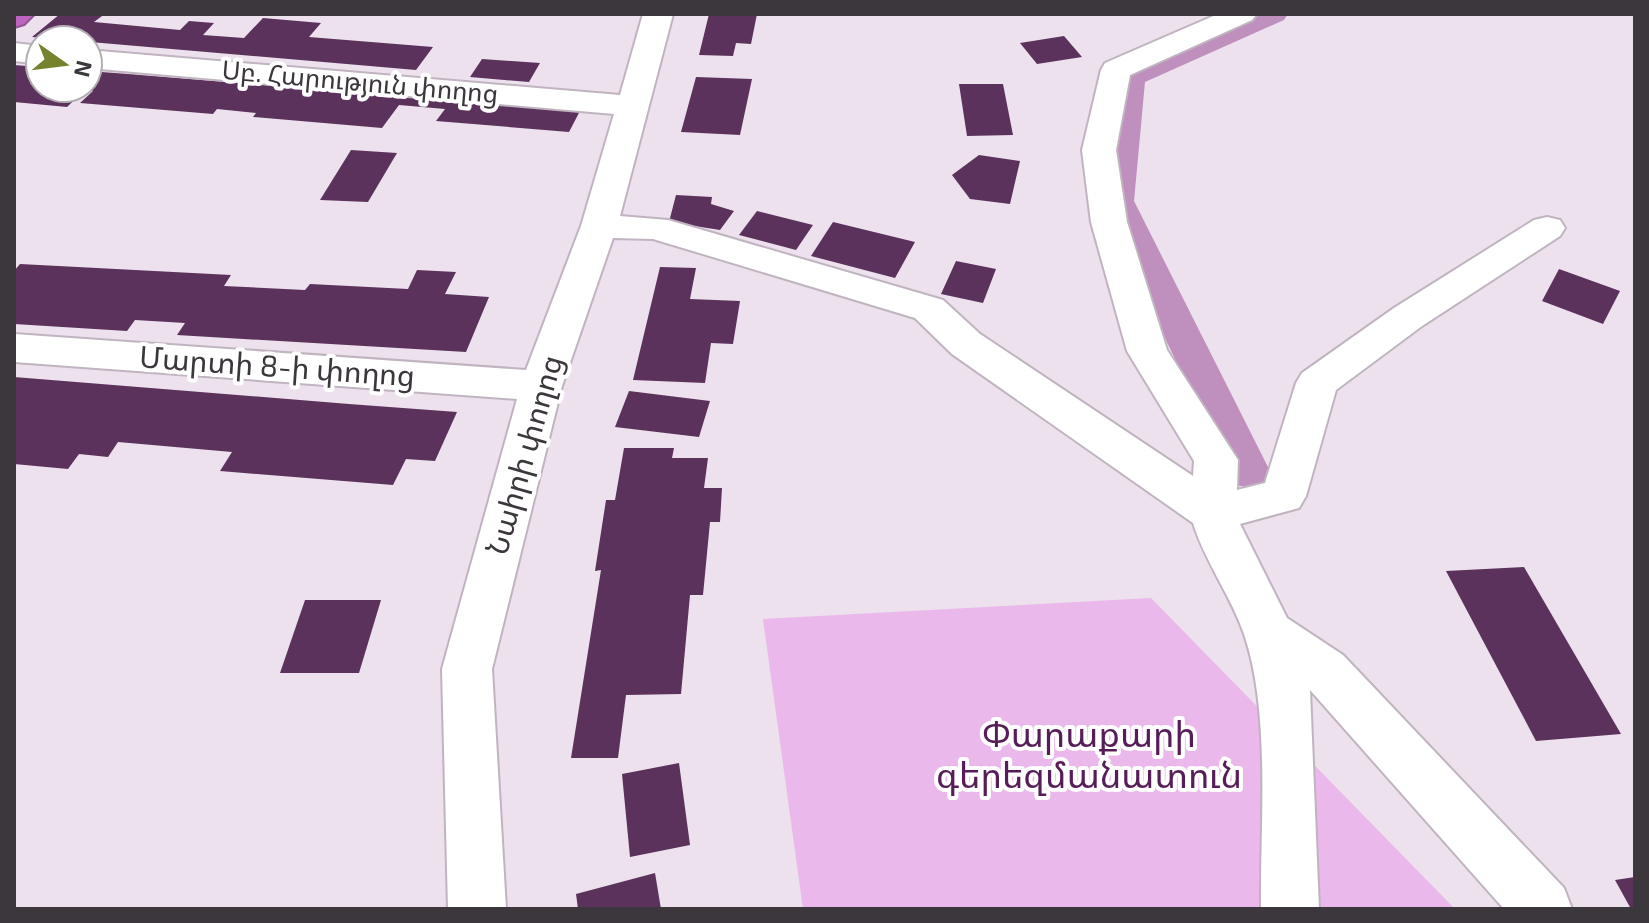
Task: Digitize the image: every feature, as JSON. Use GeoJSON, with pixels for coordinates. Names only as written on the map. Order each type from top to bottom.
{"type":"FeatureCollection","features":[{"type":"Feature","properties":{"kind":"highway"},"geometry":{"type":"LineString","coordinates":[[14,18],[19,14]]}},
{"type":"Feature","properties":{"kind":"street","name":"Նաիրի փողոց"},"geometry":{"type":"LineString","coordinates":[[477,909],[467,669],[541,386],[599,226],[658,14]]}},
{"type":"Feature","properties":{"kind":"street"},"geometry":{"type":"LineString","coordinates":[[1242,14],[1116,70],[1099,150],[1109,222],[1147,351],[1216,460],[1213,513],[1222,541],[1269,633],[1286,696],[1290,909]]}},
{"type":"Feature","properties":{"kind":"street","name":"Սբ. Հարություն փողոց"},"geometry":{"type":"LineString","coordinates":[[104,60],[633,106]]}},
{"type":"Feature","properties":{"kind":"street"},"geometry":{"type":"LineString","coordinates":[[599,226],[655,228],[929,309],[966,344],[1213,513],[1283,496],[1317,383],[1408,317],[1547,228]]}},
{"type":"Feature","properties":{"kind":"street","name":"Մարտի 8-ի փողոց"},"geometry":{"type":"LineString","coordinates":[[14,348],[541,386]]}},
{"type":"Feature","properties":{"kind":"street"},"geometry":{"type":"LineString","coordinates":[[1269,633],[1325,671],[1543,909]]}},
{"type":"Feature","properties":{"kind":"green space","name":"Փարաքարի գերեզմանատուն"},"geometry":{"type":"Polygon","coordinates":[[[1151,598],[1455,909],[803,909],[763,619],[1151,598]]]}},
{"type":"Feature","properties":{"kind":"building"},"geometry":{"type":"Polygon","coordinates":[[[60,14],[102,16],[94,22],[180,30],[189,21],[214,23],[203,35],[244,38],[263,18],[321,23],[309,37],[433,47],[416,70],[104,43],[104,24],[48,24],[60,14]]]}},
{"type":"Feature","properties":{"kind":"building"},"geometry":{"type":"Polygon","coordinates":[[[709,14],[757,14],[751,44],[736,43],[733,56],[699,55],[709,14]]]}},
{"type":"Feature","properties":{"kind":"building"},"geometry":{"type":"Polygon","coordinates":[[[1064,36],[1082,57],[1037,64],[1020,43],[1064,36]]]}},
{"type":"Feature","properties":{"kind":"building"},"geometry":{"type":"Polygon","coordinates":[[[482,59],[540,63],[529,82],[470,77],[482,59]]]}},
{"type":"Feature","properties":{"kind":"building"},"geometry":{"type":"Polygon","coordinates":[[[14,65],[24,66],[24,103],[14,102],[14,65]]]}},
{"type":"Feature","properties":{"kind":"building"},"geometry":{"type":"Polygon","coordinates":[[[104,72],[580,111],[569,132],[436,121],[445,109],[399,105],[382,128],[253,117],[256,113],[217,109],[213,114],[92,104],[104,104],[104,72]]]}},
{"type":"Feature","properties":{"kind":"building"},"geometry":{"type":"Polygon","coordinates":[[[696,77],[752,79],[740,135],[681,132],[696,77]]]}},
{"type":"Feature","properties":{"kind":"building"},"geometry":{"type":"Polygon","coordinates":[[[959,84],[1003,84],[1013,135],[967,136],[959,84]]]}},
{"type":"Feature","properties":{"kind":"building"},"geometry":{"type":"Polygon","coordinates":[[[35,104],[70,104],[67,107],[35,104]]]}},
{"type":"Feature","properties":{"kind":"building"},"geometry":{"type":"Polygon","coordinates":[[[351,150],[397,153],[368,202],[320,200],[351,150]]]}},
{"type":"Feature","properties":{"kind":"building"},"geometry":{"type":"Polygon","coordinates":[[[979,155],[1020,161],[1010,204],[970,199],[952,175],[979,155]]]}},
{"type":"Feature","properties":{"kind":"building"},"geometry":{"type":"Polygon","coordinates":[[[676,195],[712,197],[711,204],[734,211],[720,230],[669,222],[676,195]]]}},
{"type":"Feature","properties":{"kind":"building"},"geometry":{"type":"Polygon","coordinates":[[[757,211],[813,225],[796,250],[739,235],[757,211]]]}},
{"type":"Feature","properties":{"kind":"building"},"geometry":{"type":"Polygon","coordinates":[[[833,222],[915,242],[895,278],[811,256],[833,222]]]}},
{"type":"Feature","properties":{"kind":"building"},"geometry":{"type":"Polygon","coordinates":[[[956,261],[996,269],[983,303],[941,294],[956,261]]]}},
{"type":"Feature","properties":{"kind":"building"},"geometry":{"type":"Polygon","coordinates":[[[20,264],[231,275],[224,286],[305,290],[310,284],[408,289],[417,270],[456,272],[445,294],[489,297],[466,352],[177,335],[185,323],[135,320],[127,331],[14,324],[14,271],[20,264]]]}},
{"type":"Feature","properties":{"kind":"building"},"geometry":{"type":"Polygon","coordinates":[[[660,267],[696,268],[690,299],[740,301],[733,344],[711,343],[705,383],[633,380],[660,267]]]}},
{"type":"Feature","properties":{"kind":"building"},"geometry":{"type":"Polygon","coordinates":[[[1559,269],[1620,291],[1603,324],[1542,301],[1559,269]]]}},
{"type":"Feature","properties":{"kind":"building"},"geometry":{"type":"Polygon","coordinates":[[[14,377],[457,412],[435,461],[406,459],[393,485],[220,471],[232,452],[118,442],[108,457],[79,454],[68,469],[14,464],[14,377]]]}},
{"type":"Feature","properties":{"kind":"building"},"geometry":{"type":"Polygon","coordinates":[[[629,391],[710,401],[699,437],[615,427],[629,391]]]}},
{"type":"Feature","properties":{"kind":"building"},"geometry":{"type":"Polygon","coordinates":[[[624,448],[674,448],[672,458],[708,458],[704,488],[722,488],[720,522],[710,522],[703,595],[690,595],[681,694],[626,695],[618,758],[571,758],[601,570],[595,571],[606,500],[615,500],[624,448]]]}},
{"type":"Feature","properties":{"kind":"building"},"geometry":{"type":"Polygon","coordinates":[[[1524,567],[1621,734],[1536,741],[1446,571],[1524,567]]]}},
{"type":"Feature","properties":{"kind":"building"},"geometry":{"type":"Polygon","coordinates":[[[305,600],[381,600],[359,673],[280,673],[305,600]]]}},
{"type":"Feature","properties":{"kind":"building"},"geometry":{"type":"Polygon","coordinates":[[[679,763],[690,845],[630,857],[622,774],[679,763]]]}},
{"type":"Feature","properties":{"kind":"building"},"geometry":{"type":"Polygon","coordinates":[[[655,873],[661,909],[578,909],[576,894],[655,873]]]}},
{"type":"Feature","properties":{"kind":"building"},"geometry":{"type":"Polygon","coordinates":[[[1635,877],[1635,909],[1631,909],[1615,880],[1635,877]]]}},
{"type":"Feature","properties":{"kind":"waterway"},"geometry":{"type":"LineString","coordinates":[[1250,473],[1117,201],[1131,77],[1274,14]]}}]}
